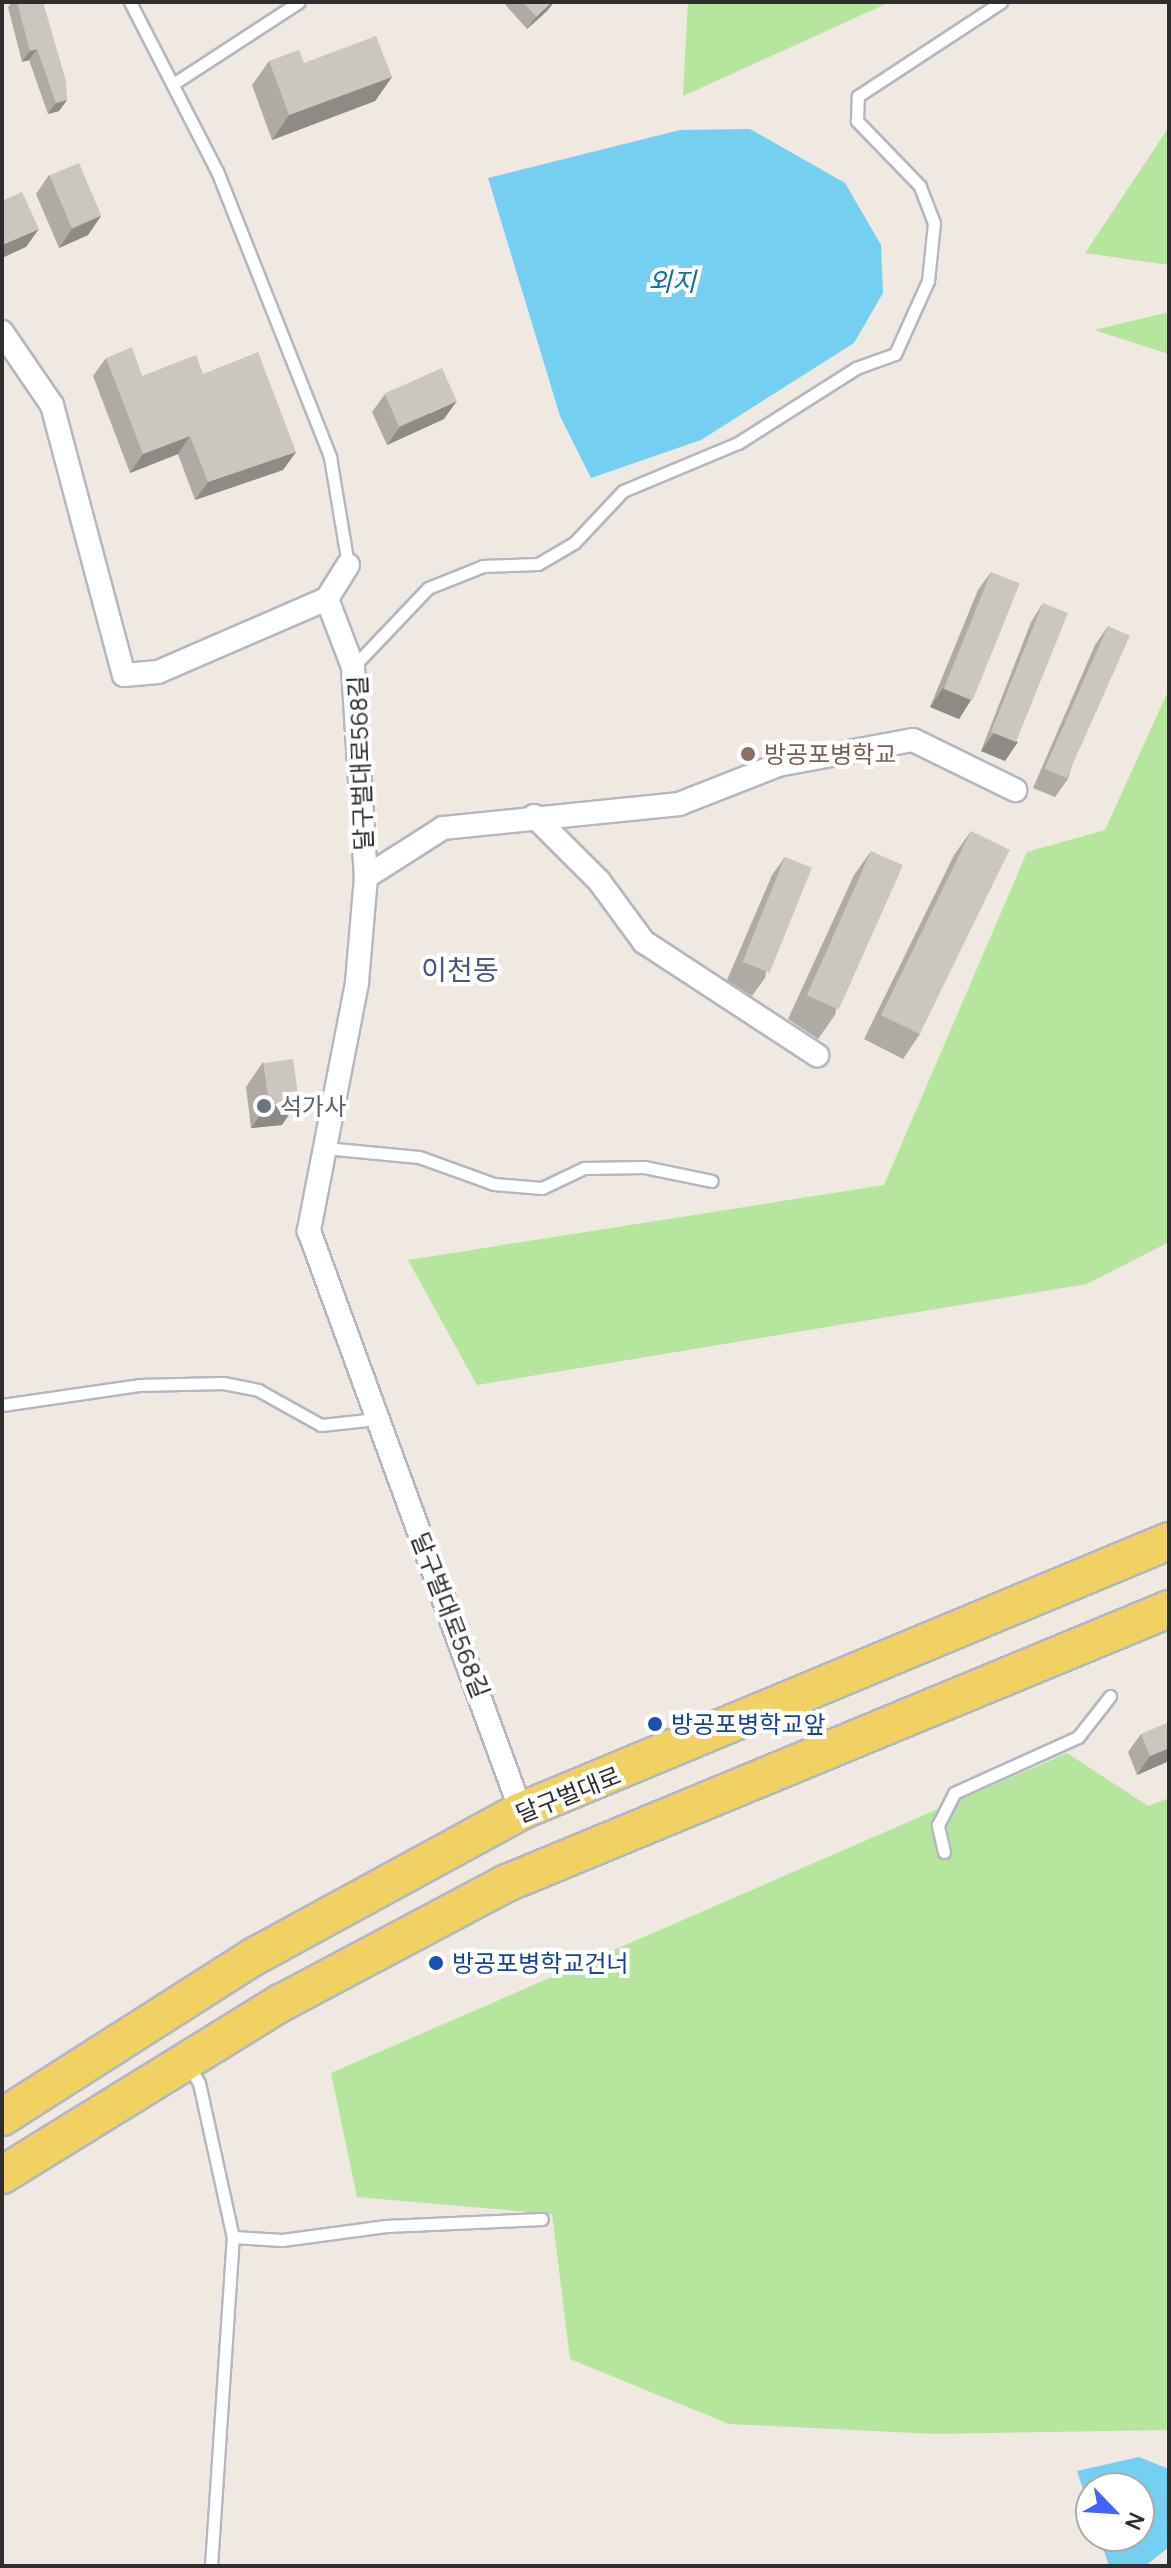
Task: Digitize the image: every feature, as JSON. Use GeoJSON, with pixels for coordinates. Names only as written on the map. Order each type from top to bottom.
{"type":"FeatureCollection","features":[{"type":"Feature","properties":{"kind":"main road","name":"달구벌대로"},"geometry":{"type":"LineString","coordinates":[[2,2117],[255,1956],[521,1811],[1169,1541]]}},
{"type":"Feature","properties":{"kind":"main road"},"geometry":{"type":"LineString","coordinates":[[2,2175],[186,2061],[507,1883],[1169,1609]]}},
{"type":"Feature","properties":{"kind":"street"},"geometry":{"type":"LineString","coordinates":[[2,332],[52,405],[124,675],[158,672],[327,599],[348,565]]}},
{"type":"Feature","properties":{"kind":"street"},"geometry":{"type":"LineString","coordinates":[[327,599],[353,667]]}},
{"type":"Feature","properties":{"kind":"street","name":"달구벌대로568길"},"geometry":{"type":"LineString","coordinates":[[353,667],[366,877],[357,983],[309,1231],[521,1811]]}},
{"type":"Feature","properties":{"kind":"street"},"geometry":{"type":"LineString","coordinates":[[366,877],[443,828],[534,816],[679,804],[778,765],[913,740],[1015,790]]}},
{"type":"Feature","properties":{"kind":"street"},"geometry":{"type":"LineString","coordinates":[[534,816],[599,881],[644,942],[817,1055]]}},
{"type":"Feature","properties":{"kind":"street"},"geometry":{"type":"LineString","coordinates":[[2,2183],[43,2148]]}},
{"type":"Feature","properties":{"kind":"lane"},"geometry":{"type":"LineString","coordinates":[[130,2],[217,171],[330,457],[348,565]]}},
{"type":"Feature","properties":{"kind":"lane"},"geometry":{"type":"LineString","coordinates":[[173,84],[299,2]]}},
{"type":"Feature","properties":{"kind":"lane","name":"달구벌대로568길"},"geometry":{"type":"LineString","coordinates":[[353,667],[428,588],[483,566],[538,564],[574,543],[623,491],[738,443],[856,368],[895,354],[928,281],[934,223],[920,186],[857,121],[858,96],[1001,2]]}},
{"type":"Feature","properties":{"kind":"lane"},"geometry":{"type":"LineString","coordinates":[[325,1148],[419,1157],[494,1184],[542,1188],[584,1168],[644,1167],[712,1181]]}},
{"type":"Feature","properties":{"kind":"lane"},"geometry":{"type":"LineString","coordinates":[[2,1405],[139,1385],[223,1383],[258,1390],[321,1425],[377,1419]]}},
{"type":"Feature","properties":{"kind":"lane"},"geometry":{"type":"LineString","coordinates":[[944,1852],[938,1825],[954,1793],[1078,1737],[1110,1696]]}},
{"type":"Feature","properties":{"kind":"lane"},"geometry":{"type":"LineString","coordinates":[[186,2061],[199,2083],[233,2237],[211,2566]]}},
{"type":"Feature","properties":{"kind":"lane"},"geometry":{"type":"LineString","coordinates":[[233,2237],[282,2240],[386,2226],[542,2219]]}},
{"type":"Feature","properties":{"kind":"green space"},"geometry":{"type":"Polygon","coordinates":[[[688,2],[890,2],[683,96],[688,2]]]}},
{"type":"Feature","properties":{"kind":"green space"},"geometry":{"type":"Polygon","coordinates":[[[1169,127],[1169,265],[1085,253],[1169,127]]]}},
{"type":"Feature","properties":{"kind":"green space"},"geometry":{"type":"Polygon","coordinates":[[[1169,312],[1169,354],[1094,330],[1169,312]]]}},
{"type":"Feature","properties":{"kind":"green space"},"geometry":{"type":"Polygon","coordinates":[[[1169,689],[1169,1242],[1087,1284],[477,1385],[408,1260],[884,1185],[1027,852],[1105,830],[1169,689]]]}},
{"type":"Feature","properties":{"kind":"green space"},"geometry":{"type":"Polygon","coordinates":[[[1067,1753],[1148,1806],[1169,1798],[1169,2430],[935,2434],[729,2424],[570,2359],[552,2214],[357,2197],[331,2073],[1067,1753]]]}},
{"type":"Feature","properties":{"kind":"water","name":"외지"},"geometry":{"type":"Polygon","coordinates":[[[750,129],[845,183],[881,245],[883,293],[854,343],[701,440],[591,478],[560,416],[488,178],[680,130],[750,129]]]}},
{"type":"Feature","properties":{"kind":"water"},"geometry":{"type":"Polygon","coordinates":[[[1139,2457],[1169,2469],[1169,2547],[1145,2566],[1109,2566],[1104,2552],[1155,2552],[1155,2472],[1077,2471],[1139,2457]]]}},
{"type":"Feature","properties":{"kind":"building"},"geometry":{"type":"Polygon","coordinates":[[[17,2],[43,2],[66,81],[67,100],[56,103],[37,49],[30,51],[17,2]]]}},
{"type":"Feature","properties":{"kind":"building"},"geometry":{"type":"Polygon","coordinates":[[[523,2],[552,2],[536,17],[523,2]]]}},
{"type":"Feature","properties":{"kind":"building"},"geometry":{"type":"Polygon","coordinates":[[[376,36],[392,77],[289,115],[269,61],[299,50],[304,63],[376,36]]]}},
{"type":"Feature","properties":{"kind":"building"},"geometry":{"type":"Polygon","coordinates":[[[79,163],[101,215],[72,228],[50,176],[79,163]]]}},
{"type":"Feature","properties":{"kind":"building"},"geometry":{"type":"Polygon","coordinates":[[[22,192],[39,229],[2,245],[2,201],[22,192]]]}},
{"type":"Feature","properties":{"kind":"building"},"geometry":{"type":"Polygon","coordinates":[[[132,347],[142,376],[196,355],[203,374],[258,352],[296,452],[208,482],[190,436],[143,454],[106,358],[132,347]]]}},
{"type":"Feature","properties":{"kind":"building"},"geometry":{"type":"Polygon","coordinates":[[[442,368],[457,401],[399,427],[384,394],[442,368]]]}},
{"type":"Feature","properties":{"kind":"building"},"geometry":{"type":"Polygon","coordinates":[[[991,572],[1020,584],[973,700],[944,689],[991,572]]]}},
{"type":"Feature","properties":{"kind":"building"},"geometry":{"type":"Polygon","coordinates":[[[1043,603],[1068,613],[1016,742],[991,732],[1043,603]]]}},
{"type":"Feature","properties":{"kind":"building"},"geometry":{"type":"Polygon","coordinates":[[[1108,626],[1130,636],[1066,778],[1045,769],[1108,626]]]}},
{"type":"Feature","properties":{"kind":"building"},"geometry":{"type":"Polygon","coordinates":[[[971,831],[1010,850],[920,1034],[881,1015],[971,831]]]}},
{"type":"Feature","properties":{"kind":"building"},"geometry":{"type":"Polygon","coordinates":[[[871,851],[903,865],[839,1010],[807,995],[871,851]]]}},
{"type":"Feature","properties":{"kind":"building"},"geometry":{"type":"Polygon","coordinates":[[[785,857],[812,868],[770,973],[743,962],[785,857]]]}},
{"type":"Feature","properties":{"kind":"building"},"geometry":{"type":"Polygon","coordinates":[[[293,1059],[299,1100],[269,1104],[263,1063],[293,1059]]]}},
{"type":"Feature","properties":{"kind":"building"},"geometry":{"type":"Polygon","coordinates":[[[1169,1722],[1169,1748],[1150,1756],[1141,1734],[1169,1722]]]}},
{"type":"Feature","properties":{"kind":"place","name":"방공포병학교"},"geometry":{"type":"Point","coordinates":[748,754]}},
{"type":"Feature","properties":{"kind":"place","name":"석가사"},"geometry":{"type":"Point","coordinates":[264,1106]}},
{"type":"Feature","properties":{"kind":"place","name":"방공포병학교앞"},"geometry":{"type":"Point","coordinates":[655,1724]}},
{"type":"Feature","properties":{"kind":"place","name":"방공포병학교건너"},"geometry":{"type":"Point","coordinates":[436,1963]}},
{"type":"Feature","properties":{"kind":"district","name":"이천동"},"geometry":{"type":"Point","coordinates":[460,969]}}]}
